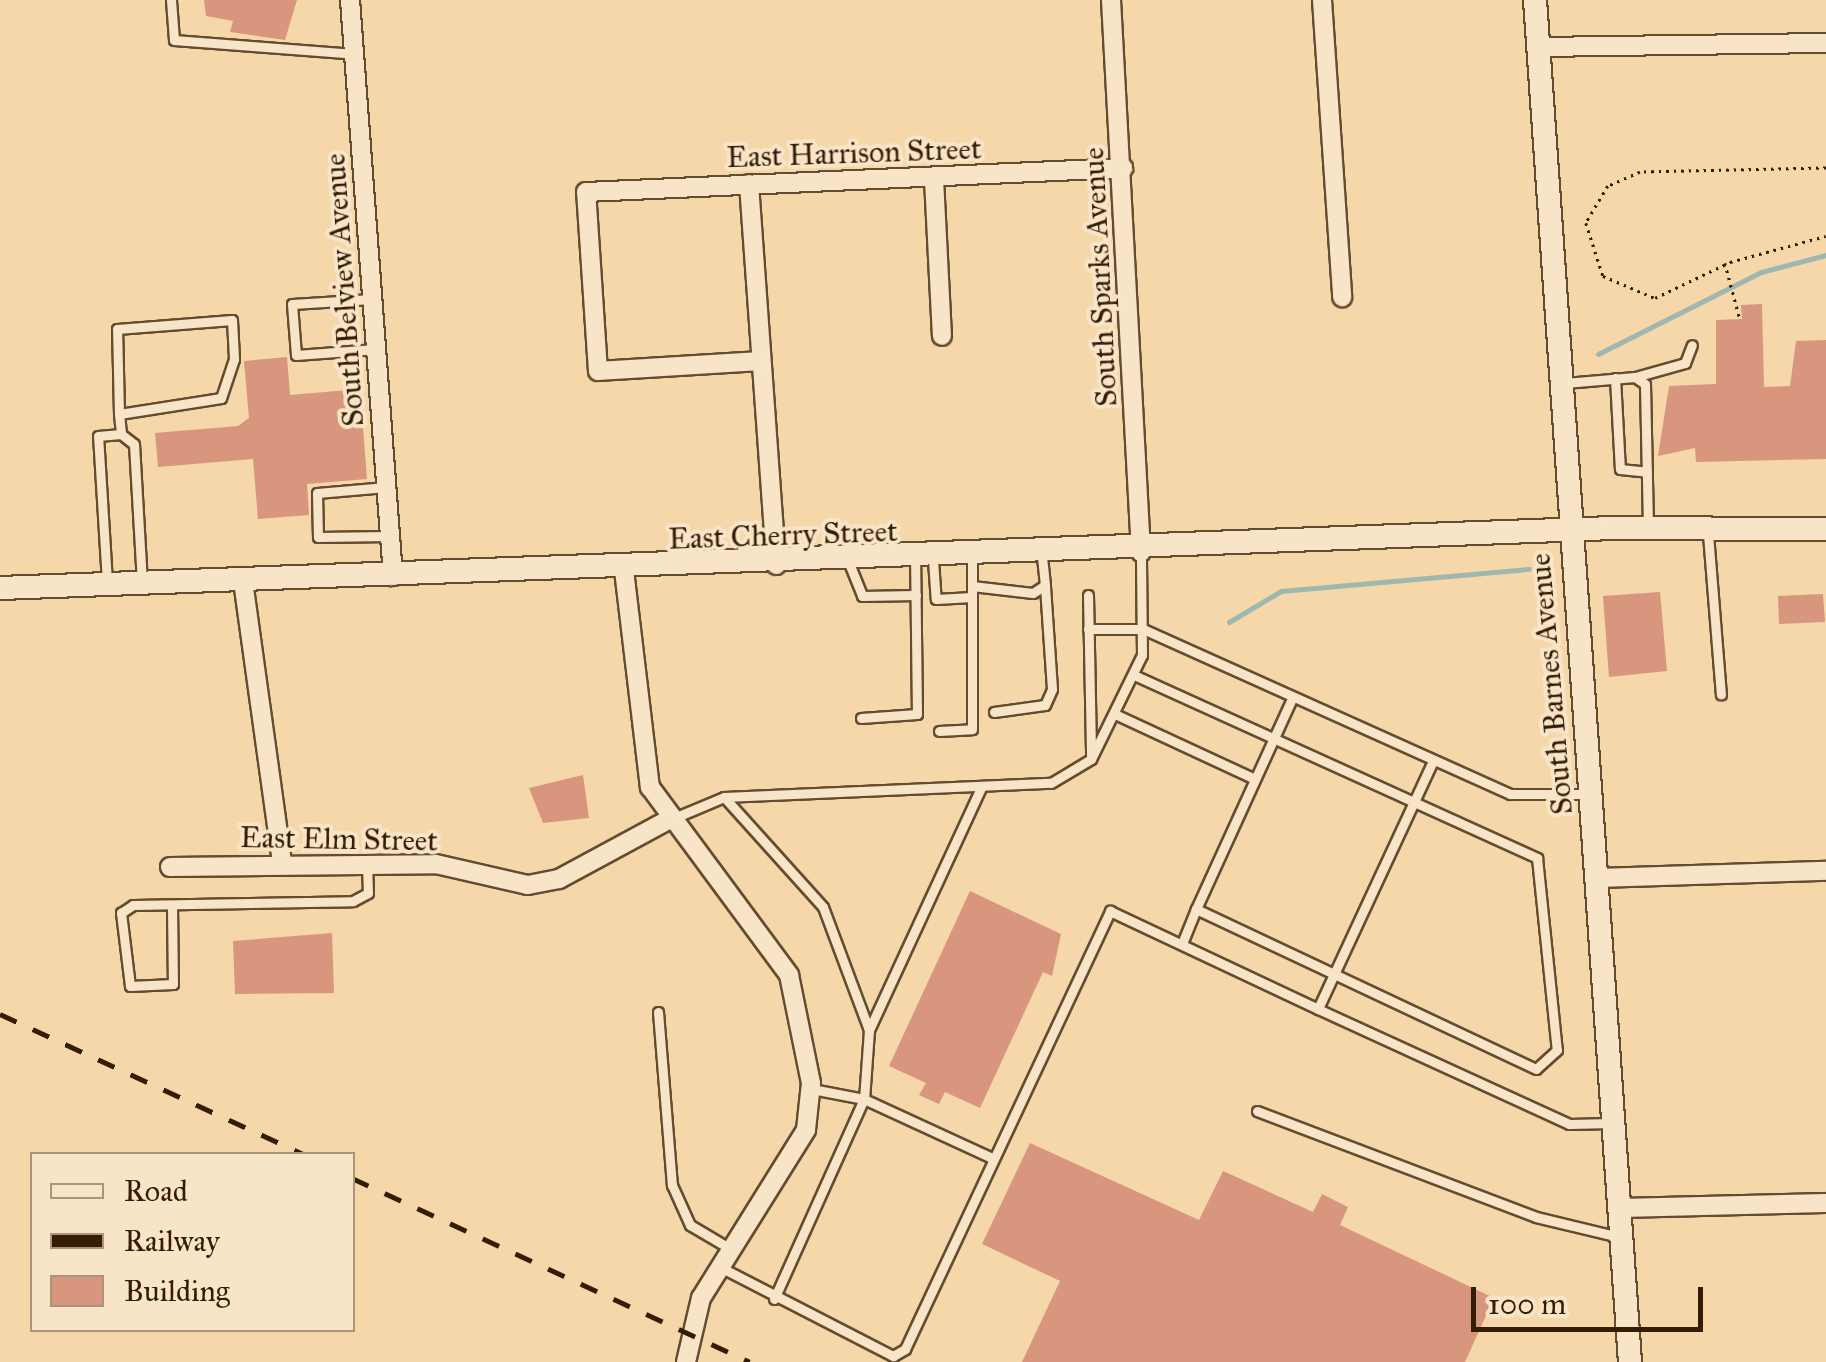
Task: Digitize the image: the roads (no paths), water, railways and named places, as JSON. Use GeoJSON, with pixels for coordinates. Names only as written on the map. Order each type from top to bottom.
{"type":"FeatureCollection","features":[{"type":"Feature","properties":{"kind":"street","name":"South Belview Avenue"},"geometry":{"type":"LineString","coordinates":[[350,0],[365,299],[376,348],[393,576]]}},
{"type":"Feature","properties":{"kind":"street","name":"South Sparks Avenue"},"geometry":{"type":"LineString","coordinates":[[1112,0],[1124,168],[1141,552]]}},
{"type":"Feature","properties":{"kind":"street"},"geometry":{"type":"LineString","coordinates":[[1322,0],[1342,297]]}},
{"type":"Feature","properties":{"kind":"street","name":"South Barnes Avenue"},"geometry":{"type":"LineString","coordinates":[[1535,0],[1568,534],[1599,878],[1630,1362]]}},
{"type":"Feature","properties":{"kind":"street"},"geometry":{"type":"LineString","coordinates":[[1538,47],[1826,43]]}},
{"type":"Feature","properties":{"kind":"street","name":"East Harrison Street"},"geometry":{"type":"LineString","coordinates":[[760,361],[598,371],[586,192],[934,180],[1124,168]]}},
{"type":"Feature","properties":{"kind":"street"},"geometry":{"type":"LineString","coordinates":[[934,180],[942,336]]}},
{"type":"Feature","properties":{"kind":"street"},"geometry":{"type":"LineString","coordinates":[[749,184],[776,566]]}},
{"type":"Feature","properties":{"kind":"street","name":"East Cherry Street"},"geometry":{"type":"LineString","coordinates":[[0,588],[776,566],[1648,528],[1714,533]]}},
{"type":"Feature","properties":{"kind":"street","name":"East Cherry Street"},"geometry":{"type":"LineString","coordinates":[[1568,534],[1617,543],[1714,533],[1826,529]]}},
{"type":"Feature","properties":{"kind":"street"},"geometry":{"type":"LineString","coordinates":[[624,570],[638,746],[668,820],[789,975],[810,1088],[806,1130],[784,1178],[719,1266],[687,1333],[686,1362]]}},
{"type":"Feature","properties":{"kind":"street"},"geometry":{"type":"LineString","coordinates":[[243,581],[282,864]]}},
{"type":"Feature","properties":{"kind":"street","name":"East Elm Street"},"geometry":{"type":"LineString","coordinates":[[170,867],[436,864],[528,884],[560,880],[668,820]]}},
{"type":"Feature","properties":{"kind":"street"},"geometry":{"type":"LineString","coordinates":[[1599,878],[1826,871]]}},
{"type":"Feature","properties":{"kind":"street"},"geometry":{"type":"LineString","coordinates":[[1620,1208],[1826,1204]]}},
{"type":"Feature","properties":{"kind":"lane"},"geometry":{"type":"LineString","coordinates":[[171,0],[174,40],[263,50],[354,54]]}},
{"type":"Feature","properties":{"kind":"lane"},"geometry":{"type":"LineString","coordinates":[[365,299],[292,304],[296,355],[376,348]]}},
{"type":"Feature","properties":{"kind":"lane"},"geometry":{"type":"LineString","coordinates":[[118,414],[216,401],[233,365],[232,320],[117,329],[118,414],[121,434]]}},
{"type":"Feature","properties":{"kind":"lane"},"geometry":{"type":"LineString","coordinates":[[1559,384],[1636,376],[1685,363],[1692,345]]}},
{"type":"Feature","properties":{"kind":"lane"},"geometry":{"type":"LineString","coordinates":[[1636,376],[1646,388],[1648,528]]}},
{"type":"Feature","properties":{"kind":"lane"},"geometry":{"type":"LineString","coordinates":[[1615,378],[1620,469],[1647,472]]}},
{"type":"Feature","properties":{"kind":"lane"},"geometry":{"type":"LineString","coordinates":[[107,585],[98,436],[121,434],[134,444],[142,584]]}},
{"type":"Feature","properties":{"kind":"lane"},"geometry":{"type":"LineString","coordinates":[[386,487],[317,493],[318,537],[390,536]]}},
{"type":"Feature","properties":{"kind":"lane"},"geometry":{"type":"LineString","coordinates":[[1714,533],[1721,694]]}},
{"type":"Feature","properties":{"kind":"lane"},"geometry":{"type":"LineString","coordinates":[[668,820],[724,797],[1051,783],[1091,759],[1117,715],[1134,675],[1143,629],[1141,552]]}},
{"type":"Feature","properties":{"kind":"lane"},"geometry":{"type":"LineString","coordinates":[[994,712],[1046,705],[1052,689],[1042,556]]}},
{"type":"Feature","properties":{"kind":"lane"},"geometry":{"type":"LineString","coordinates":[[939,731],[972,730],[972,558]]}},
{"type":"Feature","properties":{"kind":"lane"},"geometry":{"type":"LineString","coordinates":[[924,560],[936,599],[972,592],[1008,596],[1045,585]]}},
{"type":"Feature","properties":{"kind":"lane"},"geometry":{"type":"LineString","coordinates":[[861,718],[918,714],[916,594],[924,560]]}},
{"type":"Feature","properties":{"kind":"lane"},"geometry":{"type":"LineString","coordinates":[[849,563],[862,596],[916,594]]}},
{"type":"Feature","properties":{"kind":"lane"},"geometry":{"type":"LineString","coordinates":[[1088,595],[1091,759]]}},
{"type":"Feature","properties":{"kind":"lane"},"geometry":{"type":"LineString","coordinates":[[1088,629],[1143,629],[1432,763],[1510,794],[1592,794]]}},
{"type":"Feature","properties":{"kind":"lane"},"geometry":{"type":"LineString","coordinates":[[1134,675],[1537,858],[1557,1050],[1550,1064],[1536,1068],[1196,909]]}},
{"type":"Feature","properties":{"kind":"lane"},"geometry":{"type":"LineString","coordinates":[[1182,944],[1292,698]]}},
{"type":"Feature","properties":{"kind":"lane"},"geometry":{"type":"LineString","coordinates":[[1117,715],[1253,778]]}},
{"type":"Feature","properties":{"kind":"lane"},"geometry":{"type":"LineString","coordinates":[[1318,1009],[1432,763]]}},
{"type":"Feature","properties":{"kind":"lane"},"geometry":{"type":"LineString","coordinates":[[774,1298],[864,1099],[869,1030],[982,788]]}},
{"type":"Feature","properties":{"kind":"lane"},"geometry":{"type":"LineString","coordinates":[[724,797],[824,906],[869,1030]]}},
{"type":"Feature","properties":{"kind":"lane"},"geometry":{"type":"LineString","coordinates":[[172,905],[172,984],[130,986],[122,913],[172,905],[352,902],[368,892],[367,864]]}},
{"type":"Feature","properties":{"kind":"lane"},"geometry":{"type":"LineString","coordinates":[[719,1266],[774,1298],[893,1356],[904,1349],[1110,911],[1569,1124],[1615,1122]]}},
{"type":"Feature","properties":{"kind":"lane"},"geometry":{"type":"LineString","coordinates":[[658,1012],[672,1185],[690,1225],[730,1248]]}},
{"type":"Feature","properties":{"kind":"lane"},"geometry":{"type":"LineString","coordinates":[[810,1088],[864,1099],[992,1158]]}},
{"type":"Feature","properties":{"kind":"lane"},"geometry":{"type":"LineString","coordinates":[[1257,1112],[1536,1217],[1622,1238]]}},
{"type":"Feature","properties":{"kind":"waterway"},"geometry":{"type":"LineString","coordinates":[[1598,354],[1761,272],[1826,255]]}},
{"type":"Feature","properties":{"kind":"waterway"},"geometry":{"type":"LineString","coordinates":[[1229,622],[1281,591],[1529,569]]}},
{"type":"Feature","properties":{"kind":"railway"},"geometry":{"type":"LineString","coordinates":[[0,1014],[299,1152]]}},
{"type":"Feature","properties":{"kind":"railway"},"geometry":{"type":"LineString","coordinates":[[355,1179],[750,1362]]}}]}
